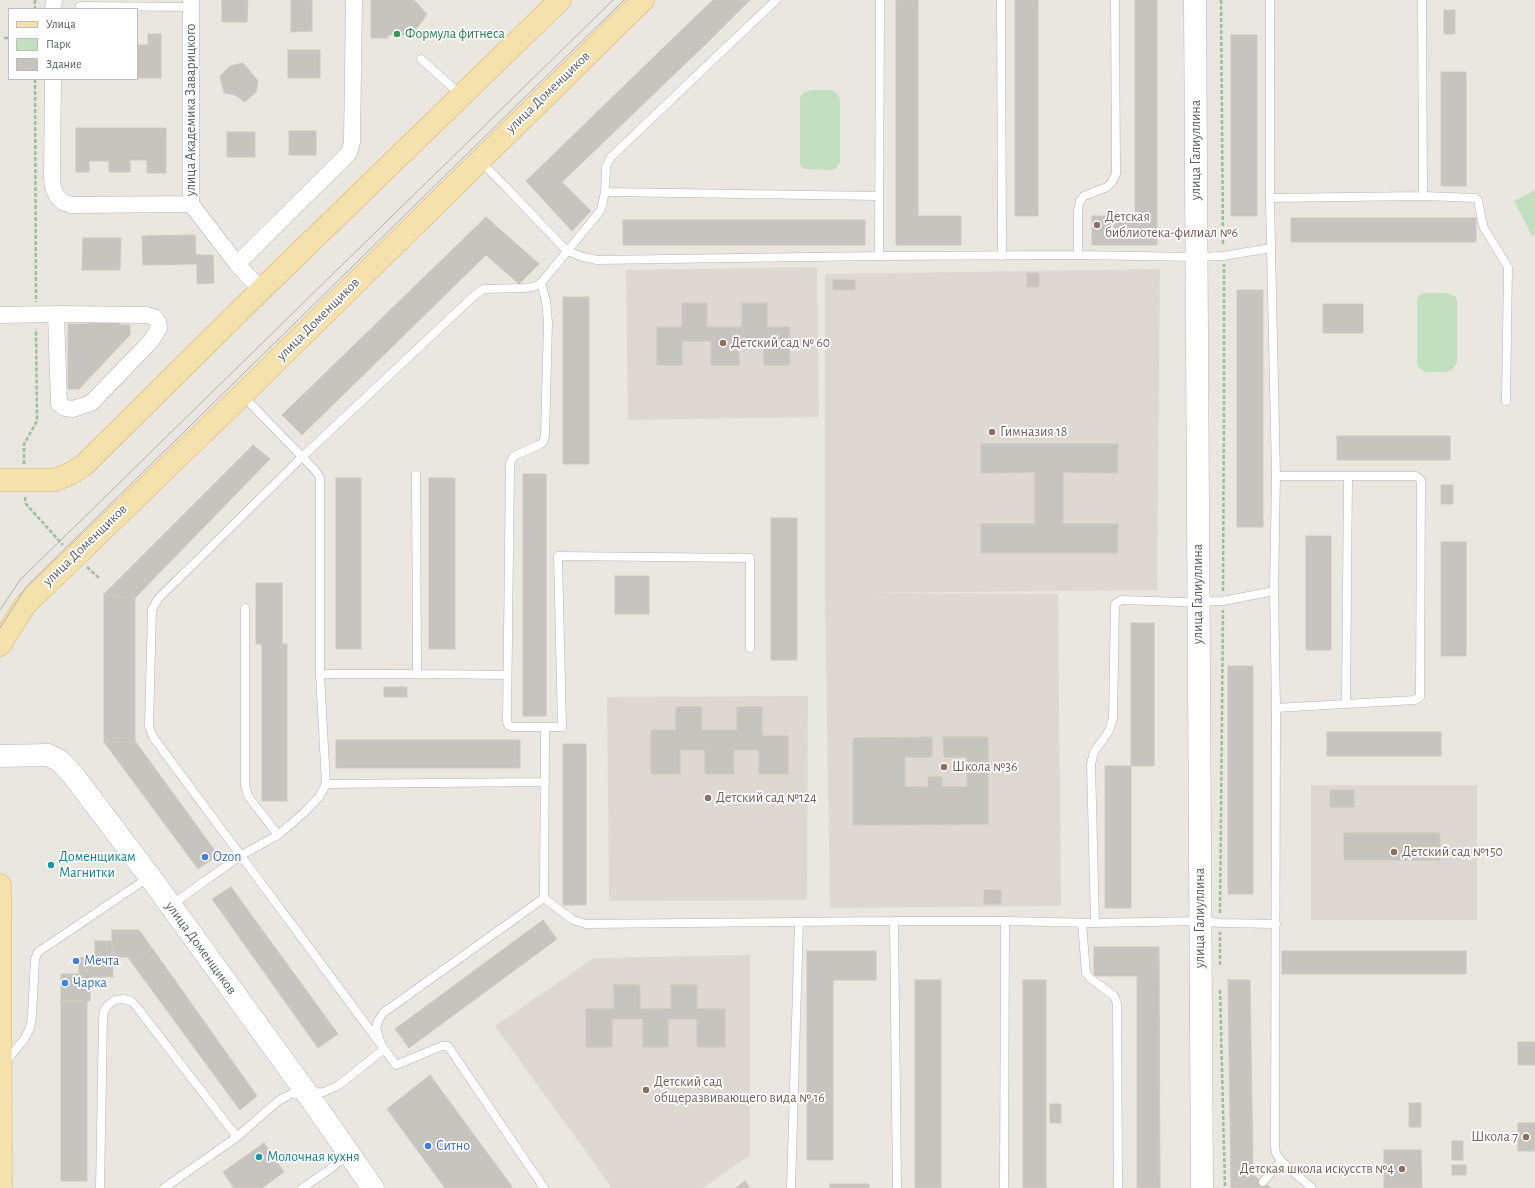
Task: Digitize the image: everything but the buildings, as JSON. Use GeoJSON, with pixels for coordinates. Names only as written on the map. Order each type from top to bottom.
{"type":"FeatureCollection","features":[{"type":"Feature","properties":{"kind":"main road","name":"улица Доменщиков"},"geometry":{"type":"LineString","coordinates":[[0,645],[24,605],[242,395],[478,160],[643,0]]}},
{"type":"Feature","properties":{"kind":"main road"},"geometry":{"type":"LineString","coordinates":[[0,480],[55,480],[72,473],[84,465],[261,290],[461,96],[553,2]]}},
{"type":"Feature","properties":{"kind":"main road"},"geometry":{"type":"LineString","coordinates":[[0,885],[1,1188]]}},
{"type":"Feature","properties":{"kind":"street"},"geometry":{"type":"LineString","coordinates":[[237,264],[349,153],[352,142],[354,0]]}},
{"type":"Feature","properties":{"kind":"street","name":"улица Галиуллина"},"geometry":{"type":"LineString","coordinates":[[1195,0],[1202,1188]]}},
{"type":"Feature","properties":{"kind":"street","name":"улица Академика Заварицкого"},"geometry":{"type":"LineString","coordinates":[[191,4],[191,204],[237,264],[261,290]]}},
{"type":"Feature","properties":{"kind":"street"},"geometry":{"type":"LineString","coordinates":[[53,80],[52,178],[53,188],[57,196],[63,202],[71,205],[191,204]]}},
{"type":"Feature","properties":{"kind":"street"},"geometry":{"type":"LineString","coordinates":[[0,315],[56,314],[146,315],[154,317],[158,322],[159,328],[152,341],[91,402],[82,407],[73,409],[65,408],[59,404],[56,314]]}},
{"type":"Feature","properties":{"kind":"street","name":"улица Доменщиков"},"geometry":{"type":"LineString","coordinates":[[0,756],[48,755],[60,761],[73,775],[150,877],[306,1092],[373,1188]]}},
{"type":"Feature","properties":{"kind":"lane"},"geometry":{"type":"LineString","coordinates":[[544,1188],[448,1046],[442,1046],[396,1065],[240,856],[150,732],[149,710],[152,609],[158,599],[302,458],[476,294],[484,289],[524,288],[541,282],[601,210],[605,192],[606,167],[612,157],[776,0]]}},
{"type":"Feature","properties":{"kind":"lane"},"geometry":{"type":"LineString","coordinates":[[879,256],[878,196],[880,0]]}},
{"type":"Feature","properties":{"kind":"lane"},"geometry":{"type":"LineString","coordinates":[[1001,0],[1002,256]]}},
{"type":"Feature","properties":{"kind":"lane"},"geometry":{"type":"LineString","coordinates":[[1078,255],[1078,210],[1080,201],[1084,196],[1107,187],[1112,182],[1116,174],[1115,0]]}},
{"type":"Feature","properties":{"kind":"lane"},"geometry":{"type":"LineString","coordinates":[[1270,0],[1270,198],[1276,476],[1274,591],[1276,708],[1275,1148],[1281,1161],[1312,1188]]}},
{"type":"Feature","properties":{"kind":"lane"},"geometry":{"type":"LineString","coordinates":[[1422,0],[1423,196]]}},
{"type":"Feature","properties":{"kind":"lane"},"geometry":{"type":"LineString","coordinates":[[80,6],[191,4]]}},
{"type":"Feature","properties":{"kind":"lane"},"geometry":{"type":"LineString","coordinates":[[421,59],[461,96]]}},
{"type":"Feature","properties":{"kind":"lane"},"geometry":{"type":"LineString","coordinates":[[478,160],[567,251],[598,260],[1078,255],[1196,257],[1224,256],[1271,248]]}},
{"type":"Feature","properties":{"kind":"lane"},"geometry":{"type":"LineString","coordinates":[[605,192],[878,196]]}},
{"type":"Feature","properties":{"kind":"lane"},"geometry":{"type":"LineString","coordinates":[[1270,198],[1423,196],[1476,198],[1480,203],[1484,228],[1508,267],[1506,401]]}},
{"type":"Feature","properties":{"kind":"lane"},"geometry":{"type":"LineString","coordinates":[[541,282],[546,301],[548,322],[545,436],[541,444],[514,456],[510,463],[507,675],[508,725],[512,727],[562,727],[558,556],[750,558],[750,648]]}},
{"type":"Feature","properties":{"kind":"lane"},"geometry":{"type":"LineString","coordinates":[[171,906],[240,856],[278,834],[306,811],[319,797],[326,784],[320,674],[320,483],[318,474],[242,395]]}},
{"type":"Feature","properties":{"kind":"lane"},"geometry":{"type":"LineString","coordinates":[[416,475],[417,674]]}},
{"type":"Feature","properties":{"kind":"lane"},"geometry":{"type":"LineString","coordinates":[[1276,476],[1416,476],[1421,480],[1420,697],[1415,700],[1276,708]]}},
{"type":"Feature","properties":{"kind":"lane"},"geometry":{"type":"LineString","coordinates":[[1346,703],[1348,476]]}},
{"type":"Feature","properties":{"kind":"lane"},"geometry":{"type":"LineString","coordinates":[[1094,923],[1091,764],[1094,752],[1109,731],[1113,718],[1115,604],[1121,600],[1181,602],[1223,601],[1274,591]]}},
{"type":"Feature","properties":{"kind":"lane"},"geometry":{"type":"LineString","coordinates":[[245,608],[245,785],[248,796],[278,834]]}},
{"type":"Feature","properties":{"kind":"lane"},"geometry":{"type":"LineString","coordinates":[[320,674],[507,675]]}},
{"type":"Feature","properties":{"kind":"lane"},"geometry":{"type":"LineString","coordinates":[[544,898],[545,727]]}},
{"type":"Feature","properties":{"kind":"lane"},"geometry":{"type":"LineString","coordinates":[[326,784],[545,782]]}},
{"type":"Feature","properties":{"kind":"lane"},"geometry":{"type":"LineString","coordinates":[[1,1069],[25,1038],[30,1028],[35,959],[38,952],[150,877]]}},
{"type":"Feature","properties":{"kind":"lane"},"geometry":{"type":"LineString","coordinates":[[384,1050],[376,1028],[383,1013],[544,898]]}},
{"type":"Feature","properties":{"kind":"lane"},"geometry":{"type":"LineString","coordinates":[[544,898],[573,920],[586,924],[894,921],[1094,923],[1200,921],[1220,923],[1276,924]]}},
{"type":"Feature","properties":{"kind":"lane"},"geometry":{"type":"LineString","coordinates":[[894,921],[897,1188]]}},
{"type":"Feature","properties":{"kind":"lane"},"geometry":{"type":"LineString","coordinates":[[1004,1188],[1005,921]]}},
{"type":"Feature","properties":{"kind":"lane"},"geometry":{"type":"LineString","coordinates":[[791,1188],[799,922]]}},
{"type":"Feature","properties":{"kind":"lane"},"geometry":{"type":"LineString","coordinates":[[1082,923],[1086,973],[1090,978],[1114,996],[1117,1003],[1118,1188]]}},
{"type":"Feature","properties":{"kind":"lane"},"geometry":{"type":"LineString","coordinates":[[100,1188],[103,1020],[104,1011],[108,1005],[115,1000],[123,999],[131,1001],[136,1006],[237,1137]]}},
{"type":"Feature","properties":{"kind":"lane"},"geometry":{"type":"LineString","coordinates":[[164,1188],[237,1137],[278,1101],[291,1094],[324,1092],[339,1085],[384,1050]]}},
{"type":"Feature","properties":{"kind":"lane"},"geometry":{"type":"LineString","coordinates":[[302,1188],[329,1170],[349,1154]]}},
{"type":"Feature","properties":{"kind":"lane"},"geometry":{"type":"LineString","coordinates":[[1263,1182],[1281,1161]]}},
{"type":"Feature","properties":{"kind":"path"},"geometry":{"type":"LineString","coordinates":[[24,469],[24,444],[37,421],[35,80]]}},
{"type":"Feature","properties":{"kind":"path"},"geometry":{"type":"LineString","coordinates":[[25,490],[26,504],[53,535],[99,578]]}},
{"type":"Feature","properties":{"kind":"shaded area","name":"Детский сад № 60"},"geometry":{"type":"Polygon","coordinates":[[[817,267],[819,417],[628,420],[626,270],[817,267]]]}},
{"type":"Feature","properties":{"kind":"shaded area"},"geometry":{"type":"Polygon","coordinates":[[[1160,269],[1157,590],[864,593],[1058,594],[1061,906],[830,908],[825,593],[825,274],[1160,269]]]}},
{"type":"Feature","properties":{"kind":"shaded area","name":"Детский сад №124"},"geometry":{"type":"Polygon","coordinates":[[[808,696],[807,900],[609,901],[607,697],[808,696]]]}},
{"type":"Feature","properties":{"kind":"shaded area","name":"Детский сад №150"},"geometry":{"type":"Polygon","coordinates":[[[1311,785],[1477,785],[1477,920],[1311,920],[1311,785]]]}},
{"type":"Feature","properties":{"kind":"shaded area","name":"Детский сад общеразвивающего вида № 16"},"geometry":{"type":"Polygon","coordinates":[[[750,955],[750,1155],[703,1188],[612,1188],[495,1026],[594,958],[750,955]]]}},
{"type":"Feature","properties":{"kind":"green space"},"geometry":{"type":"Polygon","coordinates":[[[811,90],[832,90],[839,96],[840,163],[832,170],[805,169],[801,167],[800,99],[802,94],[811,90]]]}},
{"type":"Feature","properties":{"kind":"green space"},"geometry":{"type":"Polygon","coordinates":[[[1535,190],[1535,234],[1532,236],[1514,201],[1535,190]]]}},
{"type":"Feature","properties":{"kind":"green space"},"geometry":{"type":"Polygon","coordinates":[[[1424,293],[1446,293],[1455,296],[1457,300],[1457,362],[1452,370],[1446,372],[1426,372],[1419,368],[1417,363],[1417,300],[1418,296],[1424,293]]]}},
{"type":"Feature","properties":{"kind":"tram line"},"geometry":{"type":"LineString","coordinates":[[0,610],[20,580],[613,0]]}},
{"type":"Feature","properties":{"kind":"tram line"},"geometry":{"type":"LineString","coordinates":[[0,628],[26,587],[624,0]]}},
{"type":"Feature","properties":{"kind":"place","name":"Формула фитнеса"},"geometry":{"type":"Point","coordinates":[397,34]}},
{"type":"Feature","properties":{"kind":"place","name":"Детская библиотека-филиал №6"},"geometry":{"type":"Point","coordinates":[1097,225]}},
{"type":"Feature","properties":{"kind":"place","name":"Детский сад № 60"},"geometry":{"type":"Point","coordinates":[723,343]}},
{"type":"Feature","properties":{"kind":"place","name":"Гимназия 18"},"geometry":{"type":"Point","coordinates":[992,432]}},
{"type":"Feature","properties":{"kind":"place","name":"Школа №36"},"geometry":{"type":"Point","coordinates":[944,767]}},
{"type":"Feature","properties":{"kind":"place","name":"Детский сад №124"},"geometry":{"type":"Point","coordinates":[708,798]}},
{"type":"Feature","properties":{"kind":"place","name":"Детский сад №150"},"geometry":{"type":"Point","coordinates":[1394,852]}},
{"type":"Feature","properties":{"kind":"place","name":"Ozon"},"geometry":{"type":"Point","coordinates":[205,857]}},
{"type":"Feature","properties":{"kind":"place","name":"Доменщикам Магнитки"},"geometry":{"type":"Point","coordinates":[51,865]}},
{"type":"Feature","properties":{"kind":"place","name":"Мечта"},"geometry":{"type":"Point","coordinates":[76,961]}},
{"type":"Feature","properties":{"kind":"place","name":"Чарка"},"geometry":{"type":"Point","coordinates":[65,983]}},
{"type":"Feature","properties":{"kind":"place","name":"Детский сад общеразвивающего вида № 16"},"geometry":{"type":"Point","coordinates":[646,1090]}},
{"type":"Feature","properties":{"kind":"place","name":"Школа 7"},"geometry":{"type":"Point","coordinates":[1526,1137]}},
{"type":"Feature","properties":{"kind":"place","name":"Ситно"},"geometry":{"type":"Point","coordinates":[428,1146]}},
{"type":"Feature","properties":{"kind":"place","name":"Молочная кухня"},"geometry":{"type":"Point","coordinates":[259,1157]}},
{"type":"Feature","properties":{"kind":"place","name":"Детская школа искусств №4"},"geometry":{"type":"Point","coordinates":[1402,1169]}}]}
